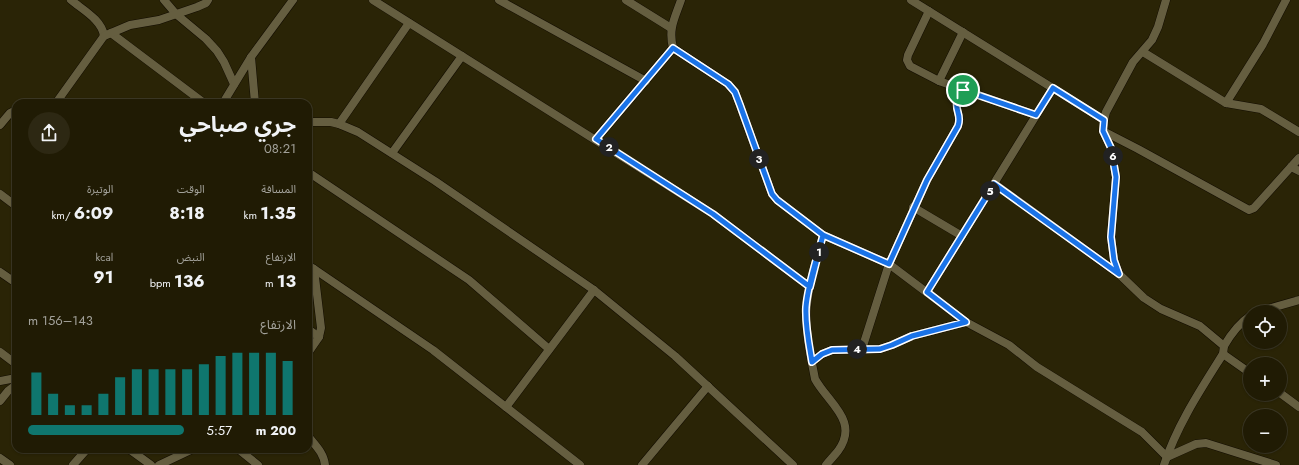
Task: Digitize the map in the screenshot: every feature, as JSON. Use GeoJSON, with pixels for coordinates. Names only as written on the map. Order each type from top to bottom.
{"type":"FeatureCollection","features":[{"type":"Feature","properties":{"kind":"street"},"geometry":{"type":"LineString","coordinates":[[71,0],[100,24],[108,35],[198,99]]}},
{"type":"Feature","properties":{"kind":"street"},"geometry":{"type":"LineString","coordinates":[[164,0],[176,14],[206,39],[217,51],[234,84]]}},
{"type":"Feature","properties":{"kind":"street"},"geometry":{"type":"LineString","coordinates":[[59,99],[108,35],[130,25],[159,20],[197,7],[206,3],[208,0]]}},
{"type":"Feature","properties":{"kind":"street"},"geometry":{"type":"LineString","coordinates":[[225,99],[251,57],[293,0]]}},
{"type":"Feature","properties":{"kind":"street"},"geometry":{"type":"LineString","coordinates":[[374,0],[409,24],[596,139],[713,214],[810,287]]}},
{"type":"Feature","properties":{"kind":"street"},"geometry":{"type":"LineString","coordinates":[[499,0],[646,81]]}},
{"type":"Feature","properties":{"kind":"street"},"geometry":{"type":"LineString","coordinates":[[626,0],[671,28]]}},
{"type":"Feature","properties":{"kind":"street"},"geometry":{"type":"LineString","coordinates":[[681,0],[671,28],[670,37],[673,48],[728,84],[735,92],[772,194],[777,200],[823,235],[889,264],[966,322],[1009,345],[1037,367],[1142,432],[1166,461]]}},
{"type":"Feature","properties":{"kind":"street"},"geometry":{"type":"LineString","coordinates":[[911,0],[1104,120]]}},
{"type":"Feature","properties":{"kind":"street"},"geometry":{"type":"LineString","coordinates":[[1119,274],[1114,260],[1111,237],[1116,177],[1111,148],[1103,131],[1104,120],[1106,112],[1133,62],[1152,40],[1158,27],[1166,0]]}},
{"type":"Feature","properties":{"kind":"street"},"geometry":{"type":"LineString","coordinates":[[1226,103],[1263,44],[1286,0]]}},
{"type":"Feature","properties":{"kind":"street"},"geometry":{"type":"LineString","coordinates":[[929,11],[908,55],[907,60],[910,66],[939,81],[1036,115]]}},
{"type":"Feature","properties":{"kind":"street"},"geometry":{"type":"LineString","coordinates":[[339,124],[409,24]]}},
{"type":"Feature","properties":{"kind":"street"},"geometry":{"type":"LineString","coordinates":[[939,81],[963,32]]}},
{"type":"Feature","properties":{"kind":"street"},"geometry":{"type":"LineString","coordinates":[[596,139],[673,48]]}},
{"type":"Feature","properties":{"kind":"street"},"geometry":{"type":"LineString","coordinates":[[1143,52],[1226,103],[1261,109],[1299,132]]}},
{"type":"Feature","properties":{"kind":"street"},"geometry":{"type":"LineString","coordinates":[[392,153],[462,56]]}},
{"type":"Feature","properties":{"kind":"street"},"geometry":{"type":"LineString","coordinates":[[251,57],[255,99]]}},
{"type":"Feature","properties":{"kind":"street"},"geometry":{"type":"LineString","coordinates":[[927,292],[1053,88]]}},
{"type":"Feature","properties":{"kind":"street"},"geometry":{"type":"LineString","coordinates":[[862,349],[889,264],[913,208],[958,126],[960,115],[957,108],[957,102],[963,90]]}},
{"type":"Feature","properties":{"kind":"street"},"geometry":{"type":"LineString","coordinates":[[0,125],[12,112]]}},
{"type":"Feature","properties":{"kind":"street"},"geometry":{"type":"LineString","coordinates":[[312,122],[331,122],[358,132],[435,181],[594,290],[675,356],[793,465]]}},
{"type":"Feature","properties":{"kind":"street"},"geometry":{"type":"LineString","coordinates":[[1103,131],[1150,155],[1249,210],[1254,208],[1299,158]]}},
{"type":"Feature","properties":{"kind":"street"},"geometry":{"type":"LineString","coordinates":[[1291,166],[1299,171]]}},
{"type":"Feature","properties":{"kind":"street"},"geometry":{"type":"LineString","coordinates":[[312,175],[469,280],[549,349]]}},
{"type":"Feature","properties":{"kind":"street"},"geometry":{"type":"LineString","coordinates":[[994,184],[1119,274],[1144,298],[1161,309],[1200,326],[1243,366]]}},
{"type":"Feature","properties":{"kind":"street"},"geometry":{"type":"LineString","coordinates":[[0,194],[12,203]]}},
{"type":"Feature","properties":{"kind":"street"},"geometry":{"type":"LineString","coordinates":[[913,208],[962,236]]}},
{"type":"Feature","properties":{"kind":"street"},"geometry":{"type":"LineString","coordinates":[[823,235],[806,306],[806,318],[815,379],[844,417],[846,428],[844,439],[839,451],[826,465]]}},
{"type":"Feature","properties":{"kind":"street"},"geometry":{"type":"LineString","coordinates":[[312,268],[433,350],[580,465]]}},
{"type":"Feature","properties":{"kind":"street"},"geometry":{"type":"LineString","coordinates":[[0,272],[12,280]]}},
{"type":"Feature","properties":{"kind":"street"},"geometry":{"type":"LineString","coordinates":[[312,273],[321,328],[319,337],[312,347]]}},
{"type":"Feature","properties":{"kind":"street"},"geometry":{"type":"LineString","coordinates":[[506,407],[594,290]]}},
{"type":"Feature","properties":{"kind":"street"},"geometry":{"type":"LineString","coordinates":[[1282,305],[1299,300]]}},
{"type":"Feature","properties":{"kind":"street"},"geometry":{"type":"LineString","coordinates":[[1166,461],[1172,442],[1184,418],[1224,350],[1232,332],[1243,320]]}},
{"type":"Feature","properties":{"kind":"street"},"geometry":{"type":"LineString","coordinates":[[812,362],[822,354],[832,350],[880,349],[912,336],[966,322]]}},
{"type":"Feature","properties":{"kind":"street"},"geometry":{"type":"LineString","coordinates":[[312,332],[319,337]]}},
{"type":"Feature","properties":{"kind":"street"},"geometry":{"type":"LineString","coordinates":[[0,352],[12,361]]}},
{"type":"Feature","properties":{"kind":"street"},"geometry":{"type":"LineString","coordinates":[[0,381],[12,379]]}},
{"type":"Feature","properties":{"kind":"street"},"geometry":{"type":"LineString","coordinates":[[642,465],[708,386]]}},
{"type":"Feature","properties":{"kind":"street"},"geometry":{"type":"LineString","coordinates":[[0,401],[12,388]]}},
{"type":"Feature","properties":{"kind":"street"},"geometry":{"type":"LineString","coordinates":[[1287,398],[1299,406]]}},
{"type":"Feature","properties":{"kind":"street"},"geometry":{"type":"LineString","coordinates":[[312,441],[321,453],[324,465]]}},
{"type":"Feature","properties":{"kind":"street"},"geometry":{"type":"LineString","coordinates":[[1166,461],[1196,444],[1206,443],[1275,465]]}},
{"type":"Feature","properties":{"kind":"street"},"geometry":{"type":"LineString","coordinates":[[73,465],[84,453]]}},
{"type":"Feature","properties":{"kind":"street"},"geometry":{"type":"LineString","coordinates":[[134,453],[151,465]]}},
{"type":"Feature","properties":{"kind":"street"},"geometry":{"type":"LineString","coordinates":[[159,465],[184,453]]}},
{"type":"Feature","properties":{"kind":"street"},"geometry":{"type":"LineString","coordinates":[[243,453],[258,465]]}},
{"type":"Feature","properties":{"kind":"street"},"geometry":{"type":"LineString","coordinates":[[0,458],[10,465]]}},
{"type":"Feature","properties":{"kind":"route"},"geometry":{"type":"LineString","coordinates":[[963,90],[957,102],[957,108],[960,115],[958,126],[927,180],[913,208],[889,264],[823,235],[810,287],[713,214],[596,139],[673,48],[728,84],[735,92],[772,194],[777,200],[823,235],[806,306],[806,318],[812,362],[822,354],[832,350],[880,349],[912,336],[966,322],[927,292],[994,184],[1119,274],[1114,260],[1111,237],[1116,177],[1111,148],[1103,131],[1104,120],[1053,88],[1036,115],[963,90]]}}]}
